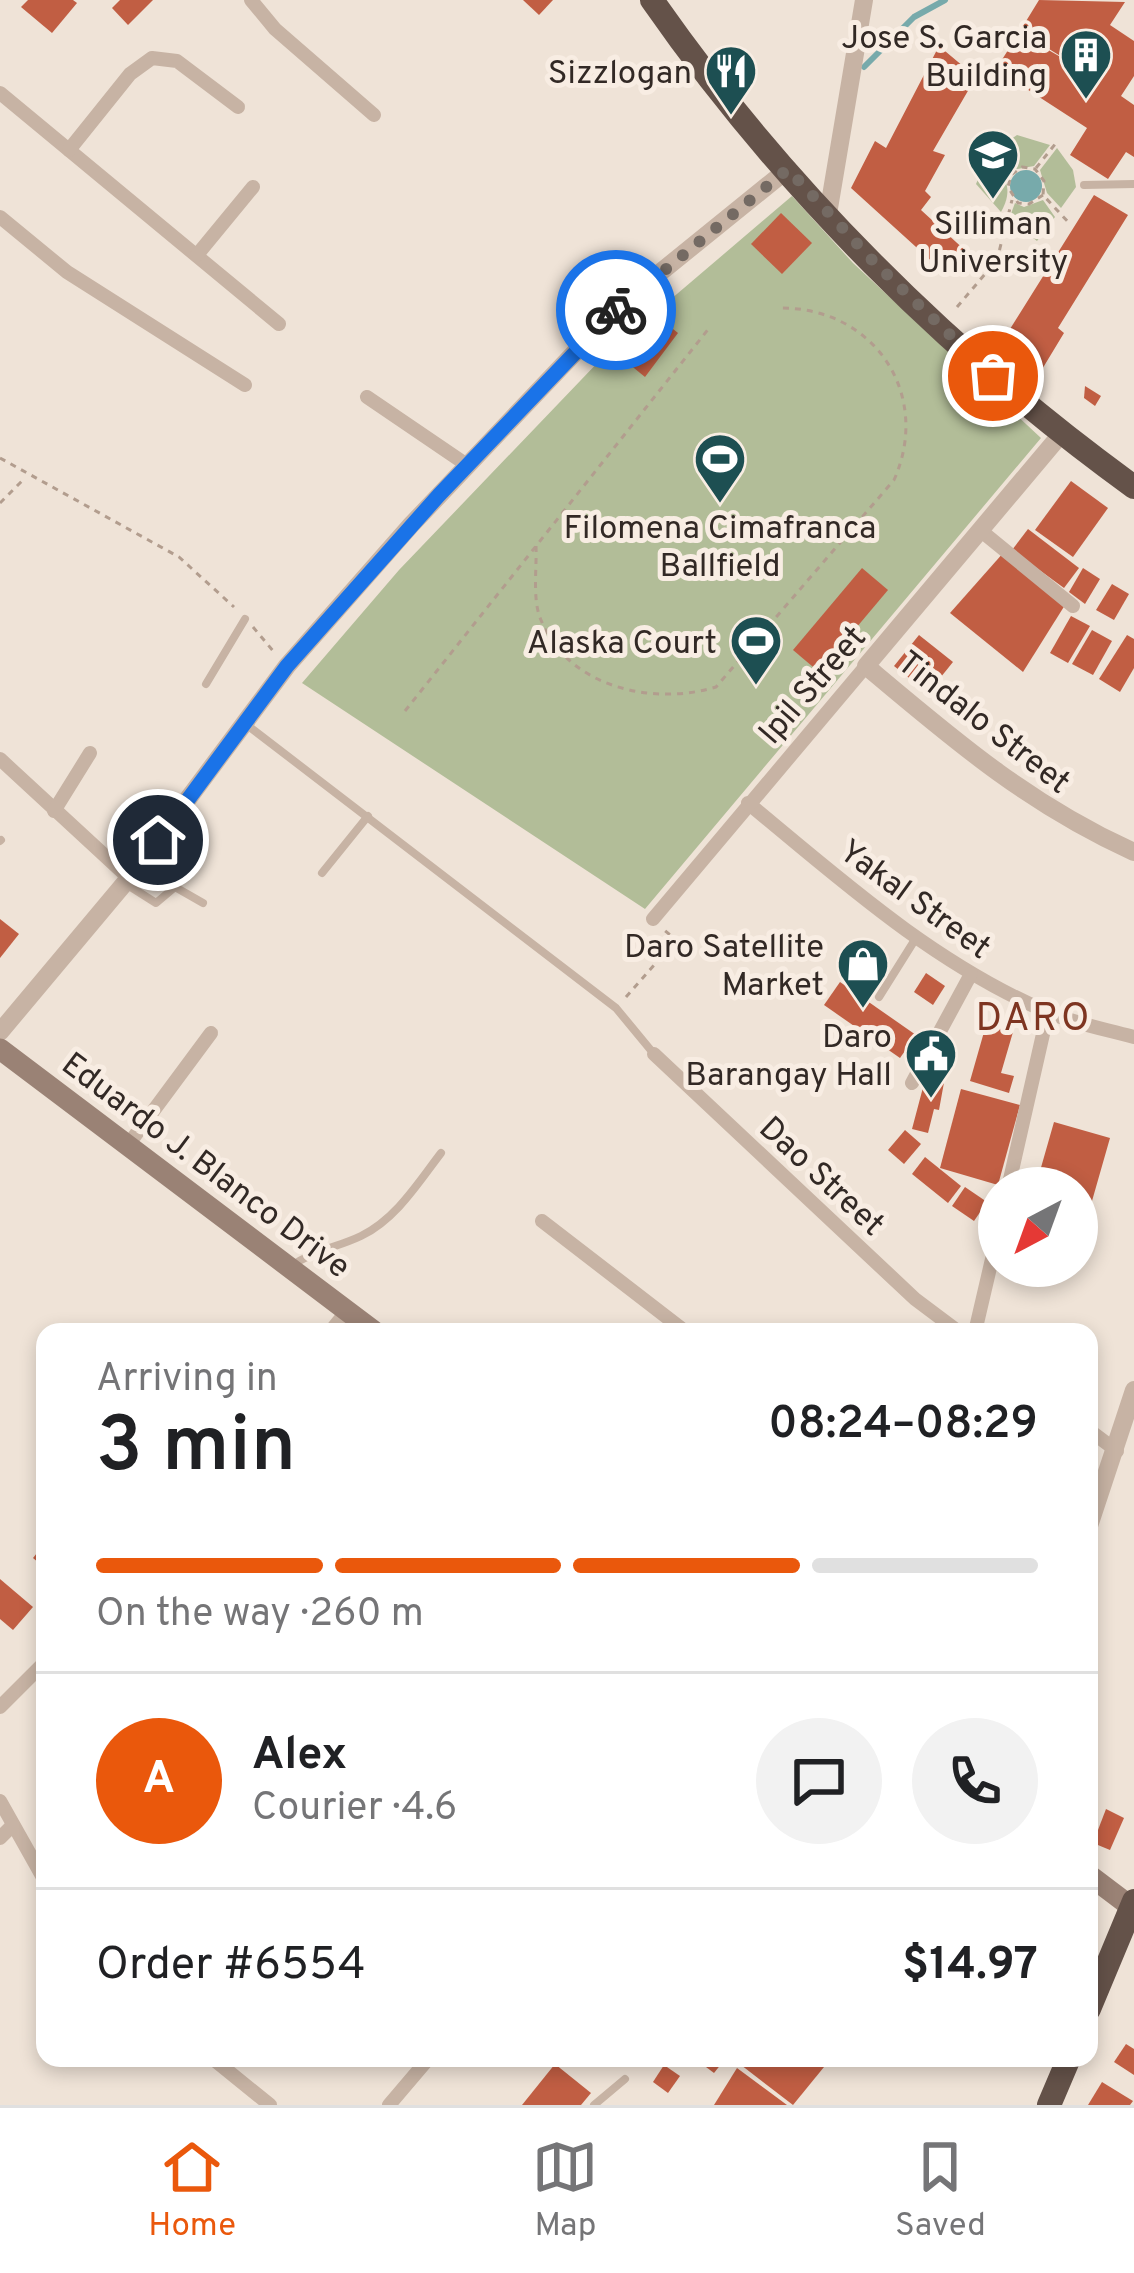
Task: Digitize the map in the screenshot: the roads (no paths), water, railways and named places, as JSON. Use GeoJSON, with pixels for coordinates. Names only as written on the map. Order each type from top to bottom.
{"type":"FeatureCollection","features":[{"type":"Feature","properties":{"kind":"highway"},"geometry":{"type":"LineString","coordinates":[[652,0],[788,169],[949,337],[1134,487]]}},
{"type":"Feature","properties":{"kind":"highway"},"geometry":{"type":"LineString","coordinates":[[1098,1988],[1133,1906]]}},
{"type":"Feature","properties":{"kind":"highway"},"geometry":{"type":"LineString","coordinates":[[1049,2105],[1065,2067]]}},
{"type":"Feature","properties":{"kind":"main road","name":"Eduardo J. Blanco Drive"},"geometry":{"type":"LineString","coordinates":[[0,1049],[363,1323]]}},
{"type":"Feature","properties":{"kind":"main road"},"geometry":{"type":"LineString","coordinates":[[1098,1881],[1133,1906]]}},
{"type":"Feature","properties":{"kind":"street"},"geometry":{"type":"LineString","coordinates":[[251,0],[275,29],[374,115]]}},
{"type":"Feature","properties":{"kind":"street"},"geometry":{"type":"LineString","coordinates":[[828,214],[865,0]]}},
{"type":"Feature","properties":{"kind":"street"},"geometry":{"type":"LineString","coordinates":[[69,149],[130,74],[152,58],[177,62],[238,107]]}},
{"type":"Feature","properties":{"kind":"street"},"geometry":{"type":"LineString","coordinates":[[0,93],[280,324]]}},
{"type":"Feature","properties":{"kind":"street"},"geometry":{"type":"LineString","coordinates":[[0,1032],[127,880],[287,666],[467,465],[620,305],[788,169]]}},
{"type":"Feature","properties":{"kind":"street"},"geometry":{"type":"LineString","coordinates":[[197,255],[253,187]]}},
{"type":"Feature","properties":{"kind":"street"},"geometry":{"type":"LineString","coordinates":[[0,217],[67,272],[245,385]]}},
{"type":"Feature","properties":{"kind":"street"},"geometry":{"type":"LineString","coordinates":[[368,397],[467,465]]}},
{"type":"Feature","properties":{"kind":"street","name":"Ipil Street"},"geometry":{"type":"LineString","coordinates":[[653,919],[1062,433]]}},
{"type":"Feature","properties":{"kind":"street"},"geometry":{"type":"LineString","coordinates":[[980,530],[1073,606]]}},
{"type":"Feature","properties":{"kind":"street","name":"Tindalo Street"},"geometry":{"type":"LineString","coordinates":[[866,666],[994,773],[1064,820],[1134,851]]}},
{"type":"Feature","properties":{"kind":"street"},"geometry":{"type":"LineString","coordinates":[[54,811],[90,753]]}},
{"type":"Feature","properties":{"kind":"street"},"geometry":{"type":"LineString","coordinates":[[0,759],[127,880]]}},
{"type":"Feature","properties":{"kind":"street","name":"Yakal Street"},"geometry":{"type":"LineString","coordinates":[[748,803],[916,937],[971,974],[1048,1012],[1134,1037]]}},
{"type":"Feature","properties":{"kind":"street"},"geometry":{"type":"LineString","coordinates":[[912,1083],[971,974]]}},
{"type":"Feature","properties":{"kind":"street"},"geometry":{"type":"LineString","coordinates":[[1013,1167],[1048,1012]]}},
{"type":"Feature","properties":{"kind":"street"},"geometry":{"type":"LineString","coordinates":[[128,1145],[211,1033]]}},
{"type":"Feature","properties":{"kind":"street","name":"Dao Street"},"geometry":{"type":"LineString","coordinates":[[654,1054],[947,1323]]}},
{"type":"Feature","properties":{"kind":"street"},"geometry":{"type":"LineString","coordinates":[[542,1221],[674,1323]]}},
{"type":"Feature","properties":{"kind":"street"},"geometry":{"type":"LineString","coordinates":[[978,1323],[986,1287]]}},
{"type":"Feature","properties":{"kind":"street"},"geometry":{"type":"LineString","coordinates":[[337,1323],[347,1311]]}},
{"type":"Feature","properties":{"kind":"street"},"geometry":{"type":"LineString","coordinates":[[1098,1502],[1134,1390]]}},
{"type":"Feature","properties":{"kind":"street"},"geometry":{"type":"LineString","coordinates":[[1098,1437],[1117,1451]]}},
{"type":"Feature","properties":{"kind":"street"},"geometry":{"type":"LineString","coordinates":[[0,1707],[36,1671]]}},
{"type":"Feature","properties":{"kind":"street"},"geometry":{"type":"LineString","coordinates":[[0,1801],[36,1865]]}},
{"type":"Feature","properties":{"kind":"street"},"geometry":{"type":"LineString","coordinates":[[0,1838],[14,1825]]}},
{"type":"Feature","properties":{"kind":"street"},"geometry":{"type":"LineString","coordinates":[[223,2067],[270,2105]]}},
{"type":"Feature","properties":{"kind":"street"},"geometry":{"type":"LineString","coordinates":[[389,2105],[421,2067]]}},
{"type":"Feature","properties":{"kind":"lane"},"geometry":{"type":"LineString","coordinates":[[1084,185],[1134,184]]}},
{"type":"Feature","properties":{"kind":"lane"},"geometry":{"type":"LineString","coordinates":[[206,684],[245,619]]}},
{"type":"Feature","properties":{"kind":"lane"},"geometry":{"type":"LineString","coordinates":[[246,724],[616,1008],[654,1054]]}},
{"type":"Feature","properties":{"kind":"lane"},"geometry":{"type":"LineString","coordinates":[[322,873],[368,816]]}},
{"type":"Feature","properties":{"kind":"lane"},"geometry":{"type":"LineString","coordinates":[[127,880],[147,901],[156,903],[175,887],[203,903]]}},
{"type":"Feature","properties":{"kind":"lane"},"geometry":{"type":"LineString","coordinates":[[879,997],[916,937]]}},
{"type":"Feature","properties":{"kind":"lane"},"geometry":{"type":"LineString","coordinates":[[289,1268],[320,1248],[368,1233],[398,1208],[441,1153]]}},
{"type":"Feature","properties":{"kind":"lane"},"geometry":{"type":"LineString","coordinates":[[594,2105],[625,2079]]}},
{"type":"Feature","properties":{"kind":"water"},"geometry":{"type":"Polygon","coordinates":[[[1026,170],[1038,174],[1042,186],[1038,198],[1026,202],[1014,198],[1010,186],[1014,174],[1026,170]]]}},
{"type":"Feature","properties":{"kind":"waterway"},"geometry":{"type":"LineString","coordinates":[[864,67],[914,17],[945,0]]}},
{"type":"Feature","properties":{"kind":"place","name":"Jose S. Garcia Building"},"geometry":{"type":"Point","coordinates":[1086,101]}},
{"type":"Feature","properties":{"kind":"place","name":"Sizzlogan"},"geometry":{"type":"Point","coordinates":[731,117]}},
{"type":"Feature","properties":{"kind":"place","name":"Silliman University"},"geometry":{"type":"Point","coordinates":[993,201]}},
{"type":"Feature","properties":{"kind":"place","name":"Filomena Cimafranca Ballfield"},"geometry":{"type":"Point","coordinates":[720,505]}},
{"type":"Feature","properties":{"kind":"place","name":"Alaska Court"},"geometry":{"type":"Point","coordinates":[756,687]}},
{"type":"Feature","properties":{"kind":"place","name":"Daro Satellite Market"},"geometry":{"type":"Point","coordinates":[863,1010]}},
{"type":"Feature","properties":{"kind":"place","name":"Daro Barangay Hall"},"geometry":{"type":"Point","coordinates":[931,1100]}},
{"type":"Feature","properties":{"kind":"district","name":"DARO"},"geometry":{"type":"Point","coordinates":[1034,1016]}}]}
